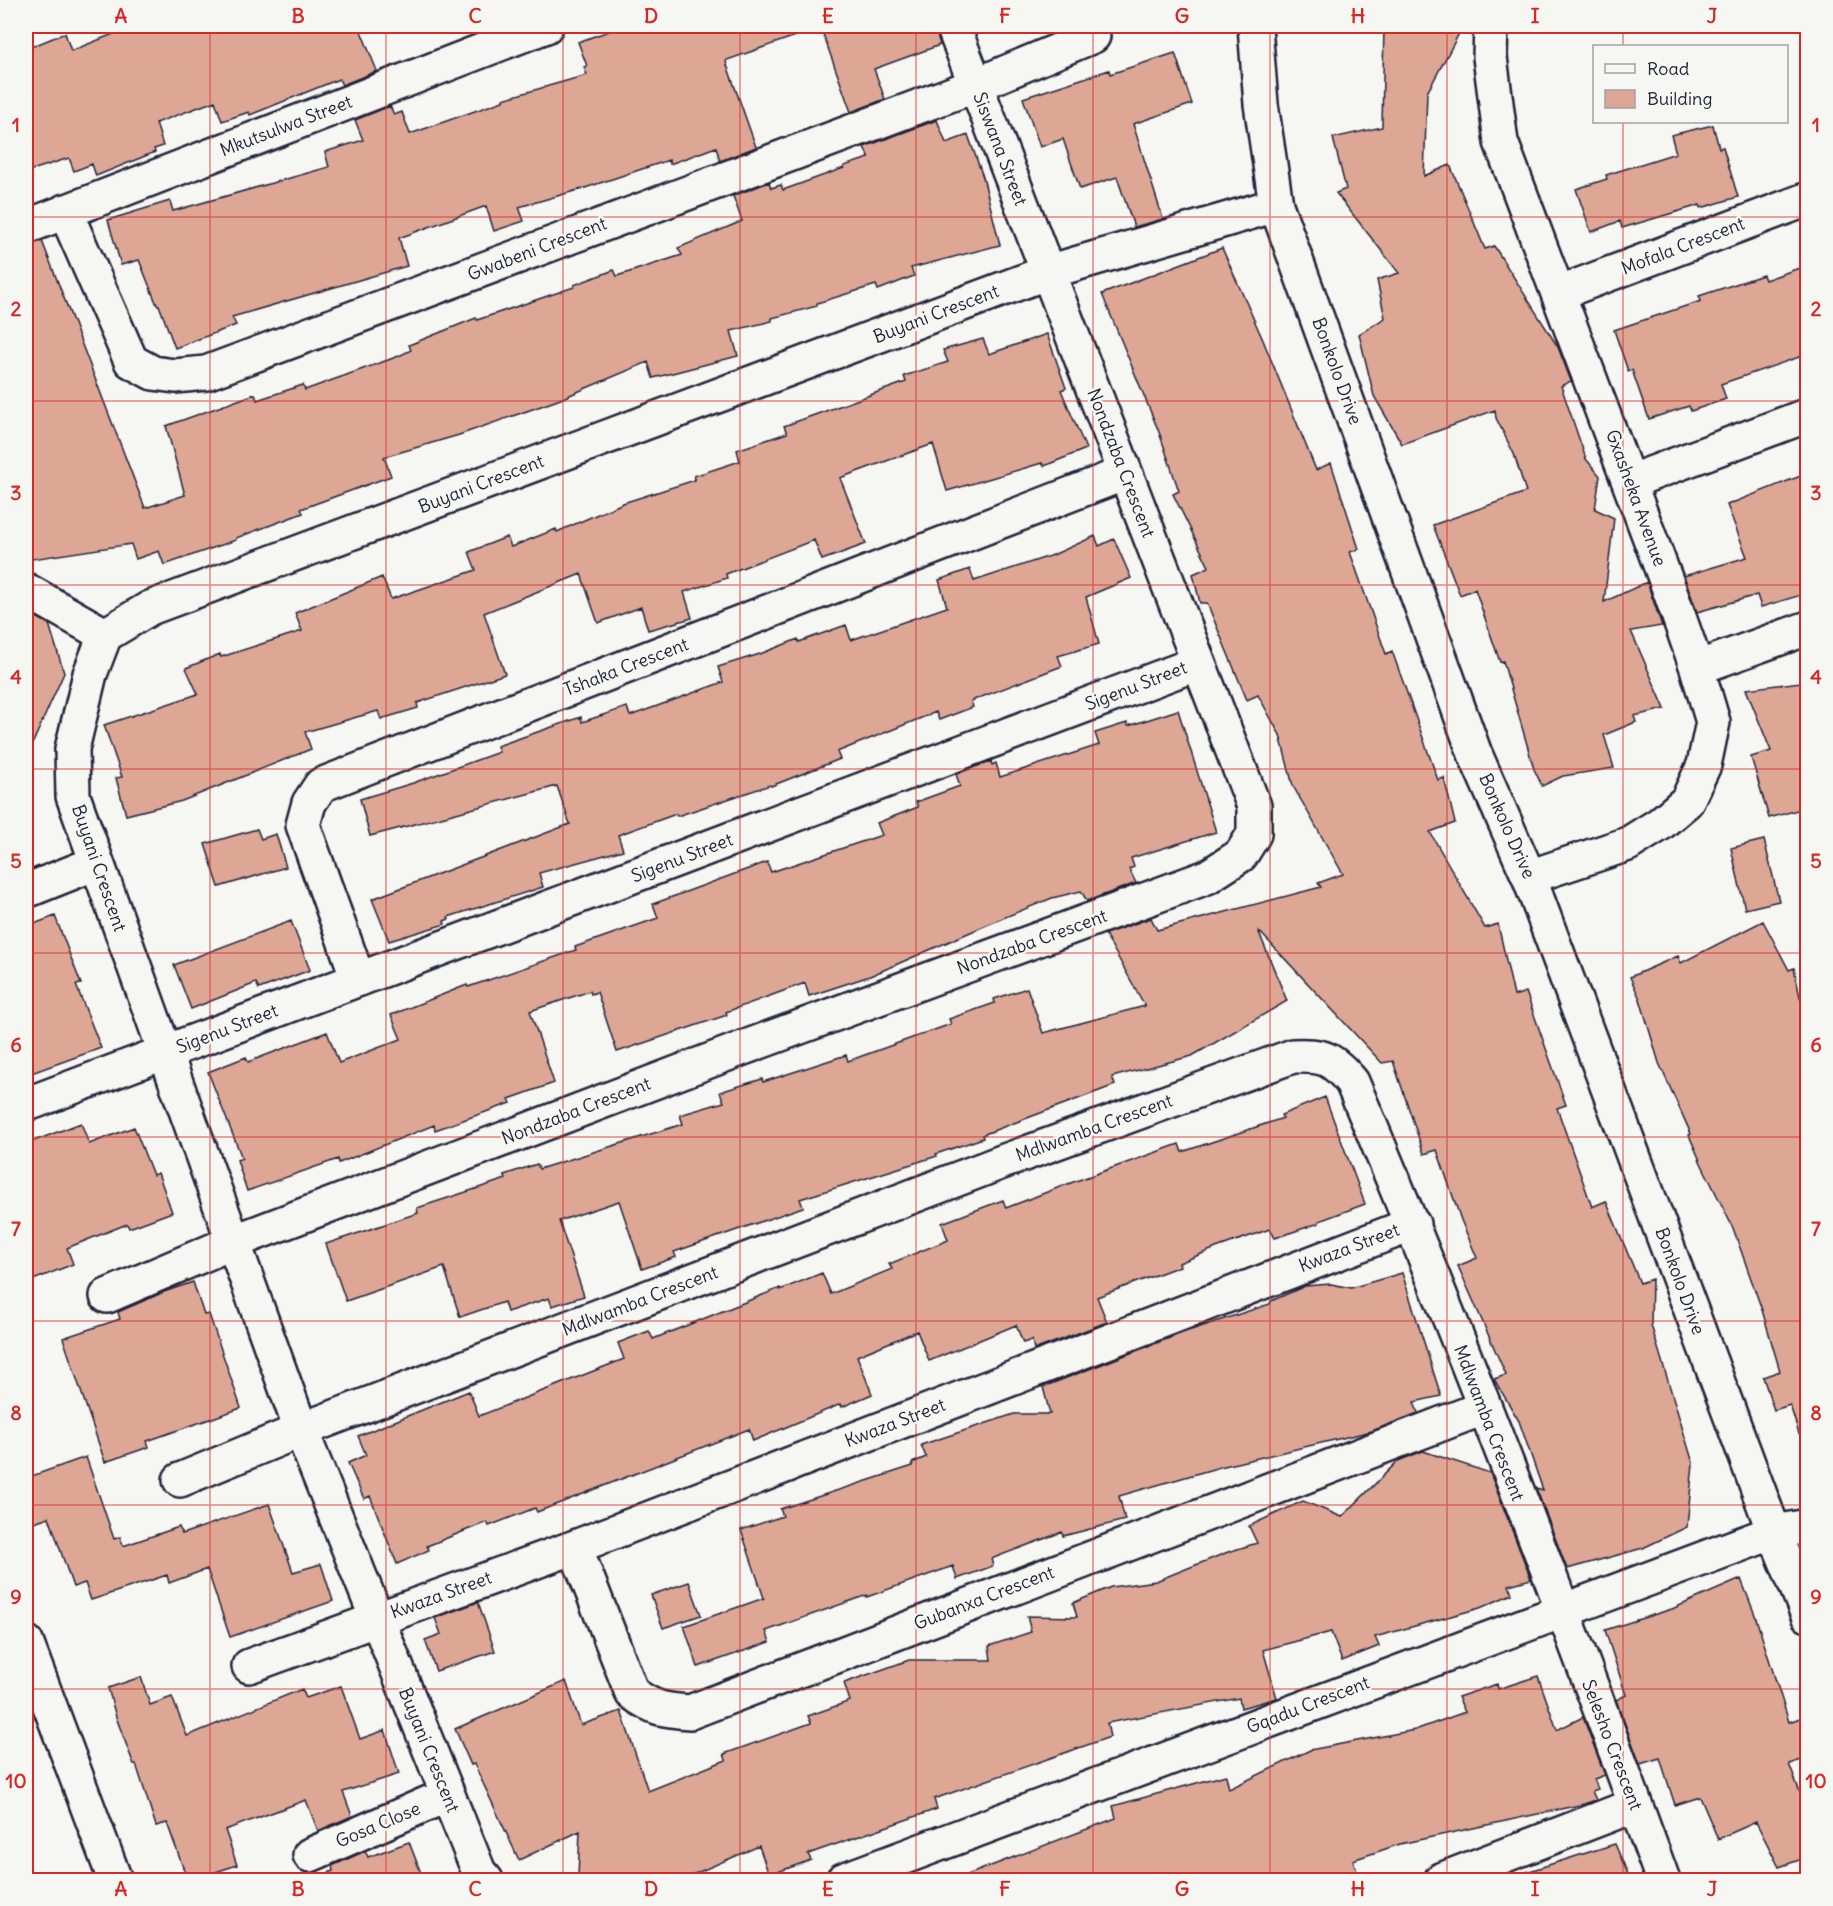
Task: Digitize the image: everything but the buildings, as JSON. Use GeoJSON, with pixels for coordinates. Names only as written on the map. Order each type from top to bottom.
{"type":"FeatureCollection","features":[{"type":"Feature","properties":{"kind":"street","name":"Mkutsulwa Street"},"geometry":{"type":"LineString","coordinates":[[26,227],[546,26]]}},
{"type":"Feature","properties":{"kind":"street","name":"Siswana Street"},"geometry":{"type":"LineString","coordinates":[[953,26],[1048,272]]}},
{"type":"Feature","properties":{"kind":"street","name":"Bonkolo Drive"},"geometry":{"type":"LineString","coordinates":[[1256,26],[1261,104],[1276,205],[1475,754],[1529,877],[1774,1532],[1808,1615]]}},
{"type":"Feature","properties":{"kind":"street","name":"Gxasheka Avenue"},"geometry":{"type":"LineString","coordinates":[[1491,26],[1490,57],[1501,142],[1697,668],[1713,722],[1704,765],[1687,801],[1660,824],[1628,844],[1529,877]]}},
{"type":"Feature","properties":{"kind":"street","name":"Gwabeni Crescent"},"geometry":{"type":"LineString","coordinates":[[65,211],[131,361],[153,373],[175,376],[206,373],[976,85],[1093,36]]}},
{"type":"Feature","properties":{"kind":"street","name":"Mofala Crescent"},"geometry":{"type":"LineString","coordinates":[[1559,293],[1808,198]]}},
{"type":"Feature","properties":{"kind":"street","name":"Buyani Crescent"},"geometry":{"type":"LineString","coordinates":[[486,1881],[479,1872],[447,1795],[302,1430],[73,796],[72,749],[90,674],[105,635],[150,608],[1048,272],[1276,205]]}},
{"type":"Feature","properties":{"kind":"street","name":"Nondzaba Crescent"},"geometry":{"type":"LineString","coordinates":[[233,1242],[742,1048],[1207,877],[1241,855],[1254,834],[1254,806],[1048,272]]}},
{"type":"Feature","properties":{"kind":"street"},"geometry":{"type":"LineString","coordinates":[[1629,482],[1808,415]]}},
{"type":"Feature","properties":{"kind":"street","name":"Tshaka Crescent"},"geometry":{"type":"LineString","coordinates":[[358,979],[303,825],[309,803],[321,785],[1125,472]]}},
{"type":"Feature","properties":{"kind":"street"},"geometry":{"type":"LineString","coordinates":[[26,590],[105,635]]}},
{"type":"Feature","properties":{"kind":"street"},"geometry":{"type":"LineString","coordinates":[[1697,668],[1808,628]]}},
{"type":"Feature","properties":{"kind":"street","name":"Sigenu Street"},"geometry":{"type":"LineString","coordinates":[[165,1052],[1198,663]]}},
{"type":"Feature","properties":{"kind":"street"},"geometry":{"type":"LineString","coordinates":[[26,891],[96,863]]}},
{"type":"Feature","properties":{"kind":"street"},"geometry":{"type":"LineString","coordinates":[[33,1102],[165,1052]]}},
{"type":"Feature","properties":{"kind":"street","name":"Mdlwamba Crescent"},"geometry":{"type":"LineString","coordinates":[[302,1430],[1002,1162],[1293,1056],[1316,1055],[1337,1065],[1352,1082],[1413,1224],[1562,1610]]}},
{"type":"Feature","properties":{"kind":"street","name":"Kwaza Street"},"geometry":{"type":"LineString","coordinates":[[377,1618],[575,1547],[1413,1224]]}},
{"type":"Feature","properties":{"kind":"street"},"geometry":{"type":"LineString","coordinates":[[107,1296],[233,1242]]}},
{"type":"Feature","properties":{"kind":"street","name":"Gubanxa Crescent"},"geometry":{"type":"LineString","coordinates":[[575,1547],[632,1693],[649,1705],[672,1711],[690,1712],[1483,1408]]}},
{"type":"Feature","properties":{"kind":"street"},"geometry":{"type":"LineString","coordinates":[[180,1480],[302,1430]]}},
{"type":"Feature","properties":{"kind":"street","name":"Gqadu Crescent"},"geometry":{"type":"LineString","coordinates":[[843,1881],[1774,1532],[1808,1526]]}},
{"type":"Feature","properties":{"kind":"street","name":"Selesho Crescent"},"geometry":{"type":"LineString","coordinates":[[1562,1610],[1663,1881]]}},
{"type":"Feature","properties":{"kind":"street"},"geometry":{"type":"LineString","coordinates":[[249,1666],[377,1618]]}},
{"type":"Feature","properties":{"kind":"street"},"geometry":{"type":"LineString","coordinates":[[26,1642],[115,1881]]}},
{"type":"Feature","properties":{"kind":"street","name":"Gosa Close"},"geometry":{"type":"LineString","coordinates":[[309,1855],[447,1795]]}},
{"type":"Feature","properties":{"kind":"street"},"geometry":{"type":"LineString","coordinates":[[1441,1881],[1635,1805]]}}]}
